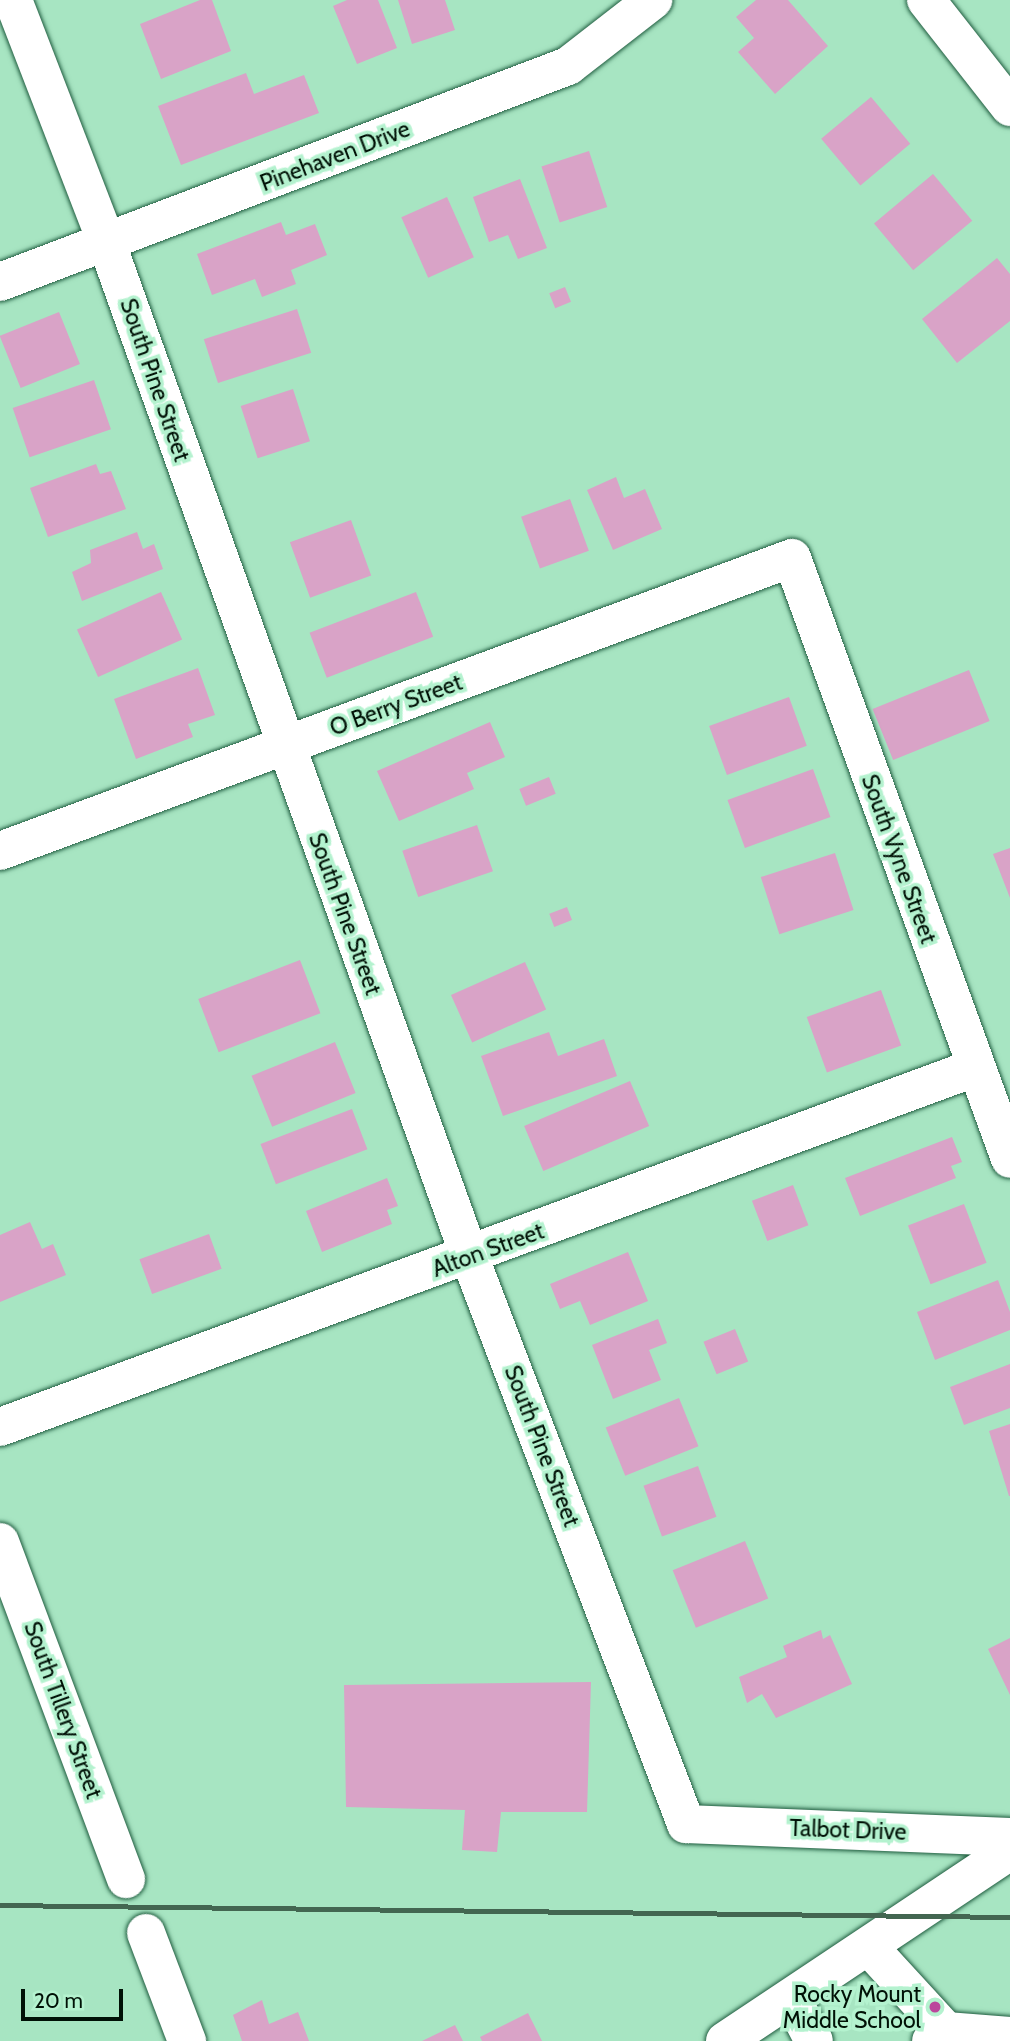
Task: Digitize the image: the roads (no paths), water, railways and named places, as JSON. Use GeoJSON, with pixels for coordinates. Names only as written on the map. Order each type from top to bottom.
{"type":"FeatureCollection","features":[{"type":"Feature","properties":{"kind":"street","name":"South Pine Street"},"geometry":{"type":"LineString","coordinates":[[13,0],[107,244],[284,747],[470,1258],[686,1824]]}},
{"type":"Feature","properties":{"kind":"street","name":"Pinehaven Drive"},"geometry":{"type":"LineString","coordinates":[[0,282],[107,244],[568,66],[653,0]]}},
{"type":"Feature","properties":{"kind":"street"},"geometry":{"type":"LineString","coordinates":[[926,0],[1010,107]]}},
{"type":"Feature","properties":{"kind":"street","name":"O Berry Street"},"geometry":{"type":"LineString","coordinates":[[0,851],[792,558]]}},
{"type":"Feature","properties":{"kind":"street","name":"South Vyne Street"},"geometry":{"type":"LineString","coordinates":[[792,558],[974,1068],[1010,1159]]}},
{"type":"Feature","properties":{"kind":"street","name":"Alton Street"},"geometry":{"type":"LineString","coordinates":[[0,1427],[470,1258],[974,1068]]}},
{"type":"Feature","properties":{"kind":"street","name":"South Tillery Street"},"geometry":{"type":"LineString","coordinates":[[0,1542],[126,1879]]}},
{"type":"Feature","properties":{"kind":"street","name":"Talbot Drive"},"geometry":{"type":"LineString","coordinates":[[686,1824],[1010,1837]]}},
{"type":"Feature","properties":{"kind":"street"},"geometry":{"type":"LineString","coordinates":[[725,2041],[792,1999],[1010,1851]]}},
{"type":"Feature","properties":{"kind":"street"},"geometry":{"type":"LineString","coordinates":[[146,1933],[187,2041]]}},
{"type":"Feature","properties":{"kind":"street"},"geometry":{"type":"LineString","coordinates":[[869,1947],[939,2036],[1010,2036]]}},
{"type":"Feature","properties":{"kind":"street"},"geometry":{"type":"LineString","coordinates":[[792,1999],[814,2041]]}},
{"type":"Feature","properties":{"kind":"railway"},"geometry":{"type":"LineString","coordinates":[[0,1905],[1010,1917]]}},
{"type":"Feature","properties":{"kind":"place","name":"Rocky Mount Middle School"},"geometry":{"type":"Point","coordinates":[935,2007]}}]}
